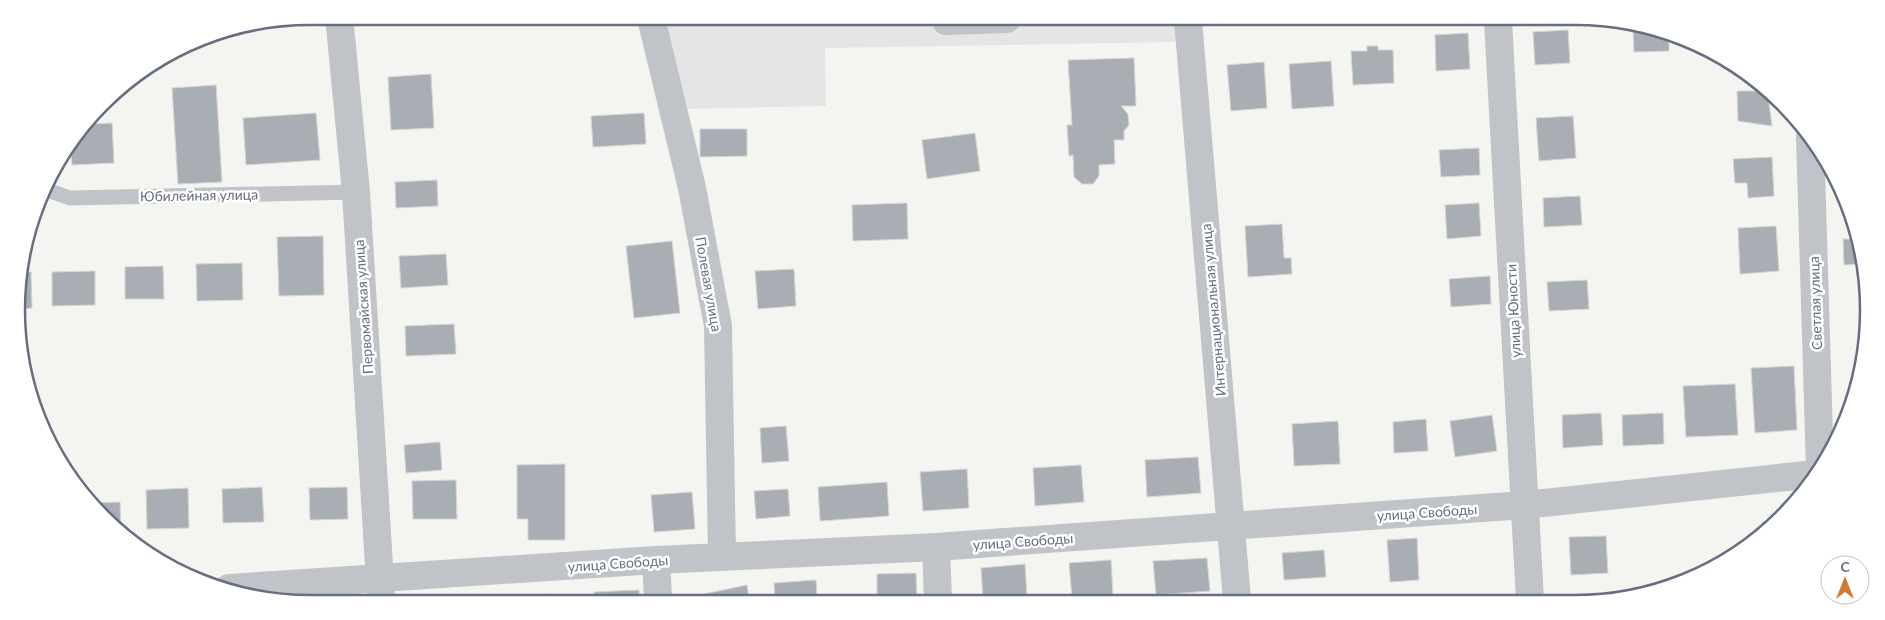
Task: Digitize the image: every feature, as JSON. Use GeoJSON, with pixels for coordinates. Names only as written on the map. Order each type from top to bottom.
{"type":"FeatureCollection","features":[{"type":"Feature","properties":{"kind":"street","name":"Первомайская улица"},"geometry":{"type":"LineString","coordinates":[[340,25],[356,192],[381,589]]}},
{"type":"Feature","properties":{"kind":"street","name":"Полевая улица"},"geometry":{"type":"LineString","coordinates":[[653,25],[692,188],[718,326],[722,557]]}},
{"type":"Feature","properties":{"kind":"street","name":"Интернациональная улица"},"geometry":{"type":"LineString","coordinates":[[1188,25],[1237,595]]}},
{"type":"Feature","properties":{"kind":"street","name":"улица Юности"},"geometry":{"type":"LineString","coordinates":[[1498,25],[1530,595]]}},
{"type":"Feature","properties":{"kind":"street","name":"Светлая улица"},"geometry":{"type":"LineString","coordinates":[[1810,150],[1820,456]]}},
{"type":"Feature","properties":{"kind":"street","name":"улица Свободы"},"geometry":{"type":"LineString","coordinates":[[247,588],[381,589],[656,560],[936,547],[1524,505],[1807,475]]}},
{"type":"Feature","properties":{"kind":"street"},"geometry":{"type":"LineString","coordinates":[[936,547],[938,595]]}},
{"type":"Feature","properties":{"kind":"street"},"geometry":{"type":"LineString","coordinates":[[656,560],[658,595]]}},
{"type":"Feature","properties":{"kind":"lane","name":"Юбилейная улица"},"geometry":{"type":"LineString","coordinates":[[51,191],[70,198],[356,192]]}},
{"type":"Feature","properties":{"kind":"shaded area"},"geometry":{"type":"Polygon","coordinates":[[[665,25],[1177,25],[1178,42],[825,48],[826,106],[683,109],[665,25]]]}},
{"type":"Feature","properties":{"kind":"building"},"geometry":{"type":"Polygon","coordinates":[[[1568,30],[1570,63],[1535,65],[1533,32],[1568,30]]]}},
{"type":"Feature","properties":{"kind":"building"},"geometry":{"type":"Polygon","coordinates":[[[1633,31],[1669,41],[1669,51],[1634,52],[1633,31]]]}},
{"type":"Feature","properties":{"kind":"building"},"geometry":{"type":"Polygon","coordinates":[[[1468,33],[1470,69],[1436,71],[1435,35],[1468,33]]]}},
{"type":"Feature","properties":{"kind":"building"},"geometry":{"type":"Polygon","coordinates":[[[1367,46],[1378,46],[1378,50],[1393,50],[1394,83],[1353,85],[1351,51],[1367,51],[1367,46]]]}},
{"type":"Feature","properties":{"kind":"building"},"geometry":{"type":"Polygon","coordinates":[[[1134,58],[1136,106],[1121,106],[1128,114],[1129,125],[1124,131],[1124,140],[1114,140],[1115,164],[1099,165],[1099,176],[1093,184],[1082,184],[1074,177],[1073,155],[1069,156],[1067,125],[1072,125],[1068,60],[1134,58]]]}},
{"type":"Feature","properties":{"kind":"building"},"geometry":{"type":"Polygon","coordinates":[[[1331,61],[1334,106],[1292,109],[1289,64],[1331,61]]]}},
{"type":"Feature","properties":{"kind":"building"},"geometry":{"type":"Polygon","coordinates":[[[1264,62],[1267,108],[1231,111],[1227,65],[1264,62]]]}},
{"type":"Feature","properties":{"kind":"building"},"geometry":{"type":"Polygon","coordinates":[[[431,74],[434,128],[391,130],[388,77],[431,74]]]}},
{"type":"Feature","properties":{"kind":"building"},"geometry":{"type":"Polygon","coordinates":[[[216,85],[222,182],[178,184],[172,88],[216,85]]]}},
{"type":"Feature","properties":{"kind":"building"},"geometry":{"type":"Polygon","coordinates":[[[1737,91],[1757,91],[1769,101],[1772,126],[1738,121],[1737,91]]]}},
{"type":"Feature","properties":{"kind":"building"},"geometry":{"type":"Polygon","coordinates":[[[316,113],[320,160],[246,165],[243,118],[316,113]]]}},
{"type":"Feature","properties":{"kind":"building"},"geometry":{"type":"Polygon","coordinates":[[[644,113],[646,144],[593,147],[591,116],[644,113]]]}},
{"type":"Feature","properties":{"kind":"building"},"geometry":{"type":"Polygon","coordinates":[[[1573,116],[1576,158],[1539,161],[1536,118],[1573,116]]]}},
{"type":"Feature","properties":{"kind":"building"},"geometry":{"type":"Polygon","coordinates":[[[112,123],[114,163],[72,165],[71,154],[95,124],[112,123]]]}},
{"type":"Feature","properties":{"kind":"building"},"geometry":{"type":"Polygon","coordinates":[[[700,129],[747,129],[747,156],[700,157],[700,129]]]}},
{"type":"Feature","properties":{"kind":"building"},"geometry":{"type":"Polygon","coordinates":[[[975,133],[980,171],[927,179],[922,140],[975,133]]]}},
{"type":"Feature","properties":{"kind":"building"},"geometry":{"type":"Polygon","coordinates":[[[1479,148],[1480,175],[1441,177],[1439,150],[1479,148]]]}},
{"type":"Feature","properties":{"kind":"building"},"geometry":{"type":"Polygon","coordinates":[[[1772,157],[1774,196],[1748,198],[1747,183],[1735,183],[1733,159],[1772,157]]]}},
{"type":"Feature","properties":{"kind":"building"},"geometry":{"type":"Polygon","coordinates":[[[437,180],[438,206],[396,208],[395,182],[437,180]]]}},
{"type":"Feature","properties":{"kind":"building"},"geometry":{"type":"Polygon","coordinates":[[[1580,196],[1582,225],[1544,227],[1543,198],[1580,196]]]}},
{"type":"Feature","properties":{"kind":"building"},"geometry":{"type":"Polygon","coordinates":[[[907,203],[908,239],[853,241],[852,205],[907,203]]]}},
{"type":"Feature","properties":{"kind":"building"},"geometry":{"type":"Polygon","coordinates":[[[1479,203],[1481,236],[1447,239],[1445,205],[1479,203]]]}},
{"type":"Feature","properties":{"kind":"building"},"geometry":{"type":"Polygon","coordinates":[[[1282,224],[1284,258],[1291,258],[1292,274],[1248,277],[1245,226],[1282,224]]]}},
{"type":"Feature","properties":{"kind":"building"},"geometry":{"type":"Polygon","coordinates":[[[1776,226],[1779,271],[1740,274],[1738,228],[1776,226]]]}},
{"type":"Feature","properties":{"kind":"building"},"geometry":{"type":"Polygon","coordinates":[[[323,236],[324,295],[279,296],[277,237],[323,236]]]}},
{"type":"Feature","properties":{"kind":"building"},"geometry":{"type":"Polygon","coordinates":[[[1843,239],[1851,239],[1857,264],[1844,265],[1843,239]]]}},
{"type":"Feature","properties":{"kind":"building"},"geometry":{"type":"Polygon","coordinates":[[[672,241],[680,313],[634,318],[626,246],[672,241]]]}},
{"type":"Feature","properties":{"kind":"building"},"geometry":{"type":"Polygon","coordinates":[[[446,254],[448,285],[401,288],[399,256],[446,254]]]}},
{"type":"Feature","properties":{"kind":"building"},"geometry":{"type":"Polygon","coordinates":[[[242,263],[243,300],[197,301],[196,264],[242,263]]]}},
{"type":"Feature","properties":{"kind":"building"},"geometry":{"type":"Polygon","coordinates":[[[163,266],[164,299],[125,299],[125,267],[163,266]]]}},
{"type":"Feature","properties":{"kind":"building"},"geometry":{"type":"Polygon","coordinates":[[[794,269],[796,306],[758,309],[755,271],[794,269]]]}},
{"type":"Feature","properties":{"kind":"building"},"geometry":{"type":"Polygon","coordinates":[[[95,271],[95,305],[52,306],[52,272],[95,271]]]}},
{"type":"Feature","properties":{"kind":"building"},"geometry":{"type":"Polygon","coordinates":[[[27,272],[31,272],[32,308],[25,309],[27,272]]]}},
{"type":"Feature","properties":{"kind":"building"},"geometry":{"type":"Polygon","coordinates":[[[1490,276],[1491,304],[1451,307],[1449,279],[1490,276]]]}},
{"type":"Feature","properties":{"kind":"building"},"geometry":{"type":"Polygon","coordinates":[[[1587,280],[1589,309],[1549,311],[1547,282],[1587,280]]]}},
{"type":"Feature","properties":{"kind":"building"},"geometry":{"type":"Polygon","coordinates":[[[454,324],[456,354],[406,356],[405,326],[454,324]]]}},
{"type":"Feature","properties":{"kind":"building"},"geometry":{"type":"Polygon","coordinates":[[[1794,366],[1797,430],[1755,433],[1751,368],[1794,366]]]}},
{"type":"Feature","properties":{"kind":"building"},"geometry":{"type":"Polygon","coordinates":[[[1735,384],[1738,435],[1686,437],[1683,386],[1735,384]]]}},
{"type":"Feature","properties":{"kind":"building"},"geometry":{"type":"Polygon","coordinates":[[[1601,413],[1603,445],[1563,448],[1562,415],[1601,413]]]}},
{"type":"Feature","properties":{"kind":"building"},"geometry":{"type":"Polygon","coordinates":[[[1663,413],[1664,444],[1623,446],[1622,415],[1663,413]]]}},
{"type":"Feature","properties":{"kind":"building"},"geometry":{"type":"Polygon","coordinates":[[[1492,415],[1497,451],[1455,457],[1450,421],[1492,415]]]}},
{"type":"Feature","properties":{"kind":"building"},"geometry":{"type":"Polygon","coordinates":[[[1426,419],[1428,451],[1394,453],[1393,422],[1426,419]]]}},
{"type":"Feature","properties":{"kind":"building"},"geometry":{"type":"Polygon","coordinates":[[[1338,421],[1340,464],[1294,466],[1292,424],[1338,421]]]}},
{"type":"Feature","properties":{"kind":"building"},"geometry":{"type":"Polygon","coordinates":[[[786,426],[789,461],[762,463],[760,428],[786,426]]]}},
{"type":"Feature","properties":{"kind":"building"},"geometry":{"type":"Polygon","coordinates":[[[440,442],[442,470],[406,473],[404,445],[440,442]]]}},
{"type":"Feature","properties":{"kind":"building"},"geometry":{"type":"Polygon","coordinates":[[[1198,457],[1201,493],[1147,497],[1145,460],[1198,457]]]}},
{"type":"Feature","properties":{"kind":"building"},"geometry":{"type":"Polygon","coordinates":[[[565,464],[565,540],[528,540],[528,519],[517,519],[517,465],[565,464]]]}},
{"type":"Feature","properties":{"kind":"building"},"geometry":{"type":"Polygon","coordinates":[[[1081,465],[1084,502],[1035,506],[1033,468],[1081,465]]]}},
{"type":"Feature","properties":{"kind":"building"},"geometry":{"type":"Polygon","coordinates":[[[967,469],[969,508],[923,511],[920,472],[967,469]]]}},
{"type":"Feature","properties":{"kind":"building"},"geometry":{"type":"Polygon","coordinates":[[[456,480],[457,519],[413,519],[412,481],[456,480]]]}},
{"type":"Feature","properties":{"kind":"building"},"geometry":{"type":"Polygon","coordinates":[[[887,482],[889,516],[820,521],[818,487],[887,482]]]}},
{"type":"Feature","properties":{"kind":"building"},"geometry":{"type":"Polygon","coordinates":[[[262,487],[264,522],[223,523],[222,489],[262,487]]]}},
{"type":"Feature","properties":{"kind":"building"},"geometry":{"type":"Polygon","coordinates":[[[347,487],[348,519],[310,520],[309,488],[347,487]]]}},
{"type":"Feature","properties":{"kind":"building"},"geometry":{"type":"Polygon","coordinates":[[[188,488],[189,528],[147,529],[146,490],[188,488]]]}},
{"type":"Feature","properties":{"kind":"building"},"geometry":{"type":"Polygon","coordinates":[[[788,489],[790,516],[756,519],[754,491],[788,489]]]}},
{"type":"Feature","properties":{"kind":"building"},"geometry":{"type":"Polygon","coordinates":[[[692,492],[695,529],[654,532],[651,495],[692,492]]]}},
{"type":"Feature","properties":{"kind":"building"},"geometry":{"type":"Polygon","coordinates":[[[120,502],[121,523],[108,512],[100,503],[120,502]]]}},
{"type":"Feature","properties":{"kind":"building"},"geometry":{"type":"Polygon","coordinates":[[[1606,536],[1608,573],[1571,575],[1569,537],[1606,536]]]}},
{"type":"Feature","properties":{"kind":"building"},"geometry":{"type":"Polygon","coordinates":[[[1417,538],[1419,580],[1390,582],[1387,540],[1417,538]]]}},
{"type":"Feature","properties":{"kind":"building"},"geometry":{"type":"Polygon","coordinates":[[[1324,550],[1326,577],[1284,580],[1282,553],[1324,550]]]}},
{"type":"Feature","properties":{"kind":"building"},"geometry":{"type":"Polygon","coordinates":[[[1207,558],[1210,591],[1156,595],[1153,561],[1207,558]]]}},
{"type":"Feature","properties":{"kind":"building"},"geometry":{"type":"Polygon","coordinates":[[[1111,560],[1113,595],[1072,595],[1069,563],[1111,560]]]}},
{"type":"Feature","properties":{"kind":"building"},"geometry":{"type":"Polygon","coordinates":[[[1025,564],[1027,595],[983,595],[981,568],[1025,564]]]}},
{"type":"Feature","properties":{"kind":"building"},"geometry":{"type":"Polygon","coordinates":[[[916,573],[917,595],[877,595],[877,574],[916,573]]]}},
{"type":"Feature","properties":{"kind":"building"},"geometry":{"type":"Polygon","coordinates":[[[816,580],[817,595],[775,595],[774,583],[816,580]]]}},
{"type":"Feature","properties":{"kind":"building"},"geometry":{"type":"Polygon","coordinates":[[[747,585],[748,595],[699,595],[747,585]]]}},
{"type":"Feature","properties":{"kind":"building"},"geometry":{"type":"Polygon","coordinates":[[[639,590],[639,595],[594,595],[594,592],[639,590]]]}}]}
